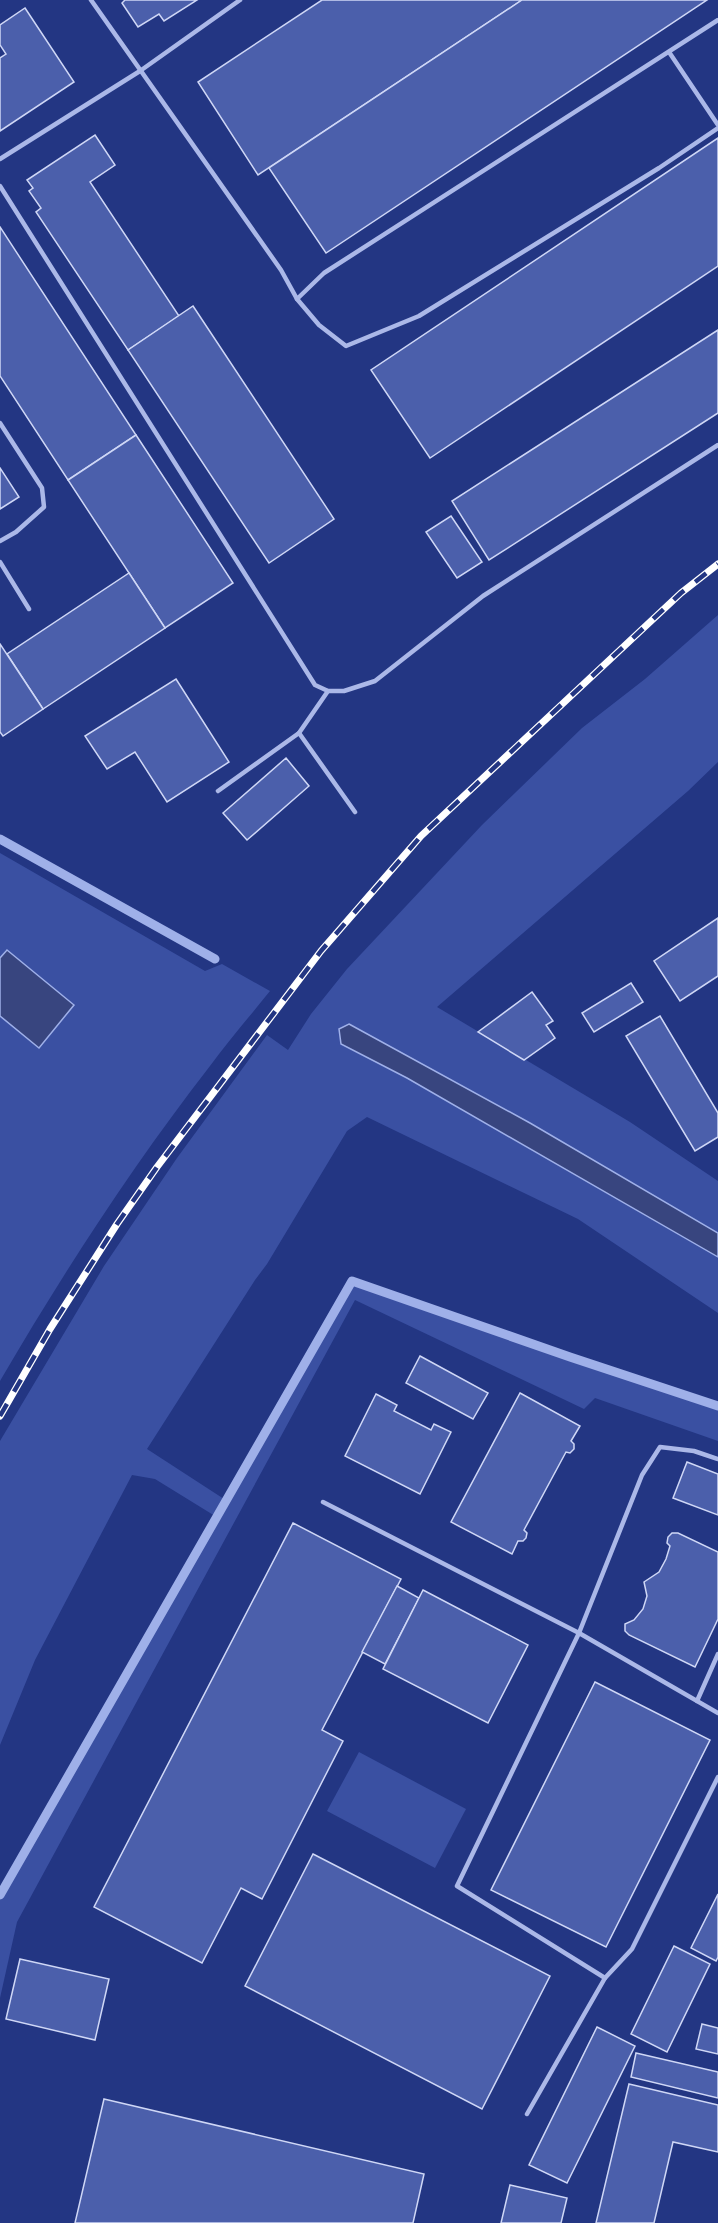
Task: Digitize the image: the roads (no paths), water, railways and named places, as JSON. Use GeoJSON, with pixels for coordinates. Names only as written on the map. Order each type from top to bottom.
{"type":"FeatureCollection","features":[{"type":"Feature","properties":{"kind":"lane"},"geometry":{"type":"LineString","coordinates":[[91,0],[281,270],[297,299],[319,325],[346,346],[419,316],[659,168],[718,127],[669,52]]}},
{"type":"Feature","properties":{"kind":"lane"},"geometry":{"type":"LineString","coordinates":[[0,159],[140,71],[240,0]]}},
{"type":"Feature","properties":{"kind":"lane"},"geometry":{"type":"LineString","coordinates":[[297,299],[324,273],[718,20]]}},
{"type":"Feature","properties":{"kind":"lane"},"geometry":{"type":"LineString","coordinates":[[0,186],[315,686],[328,691],[344,691],[375,681],[483,596],[718,445]]}},
{"type":"Feature","properties":{"kind":"lane"},"geometry":{"type":"LineString","coordinates":[[0,423],[42,488],[44,507],[16,532],[0,541]]}},
{"type":"Feature","properties":{"kind":"lane"},"geometry":{"type":"LineString","coordinates":[[0,562],[30,609]]}},
{"type":"Feature","properties":{"kind":"lane"},"geometry":{"type":"LineString","coordinates":[[218,791],[299,734],[328,691]]}},
{"type":"Feature","properties":{"kind":"lane"},"geometry":{"type":"LineString","coordinates":[[299,734],[355,812]]}},
{"type":"Feature","properties":{"kind":"lane"},"geometry":{"type":"LineString","coordinates":[[605,1978],[457,1886],[579,1634],[642,1475],[660,1447],[694,1450],[718,1459]]}},
{"type":"Feature","properties":{"kind":"lane"},"geometry":{"type":"LineString","coordinates":[[323,1502],[579,1634],[718,1713]]}},
{"type":"Feature","properties":{"kind":"lane"},"geometry":{"type":"LineString","coordinates":[[697,1701],[718,1654]]}},
{"type":"Feature","properties":{"kind":"lane"},"geometry":{"type":"LineString","coordinates":[[527,2114],[605,1978],[632,1949],[718,1777]]}},
{"type":"Feature","properties":{"kind":"waterway"},"geometry":{"type":"LineString","coordinates":[[0,839],[215,959]]}},
{"type":"Feature","properties":{"kind":"waterway"},"geometry":{"type":"LineString","coordinates":[[0,1895],[352,1281],[718,1406]]}},
{"type":"Feature","properties":{"kind":"railway"},"geometry":{"type":"LineString","coordinates":[[0,1416],[50,1329],[117,1224],[157,1167],[321,951],[421,836],[681,593],[718,564]]}}]}
